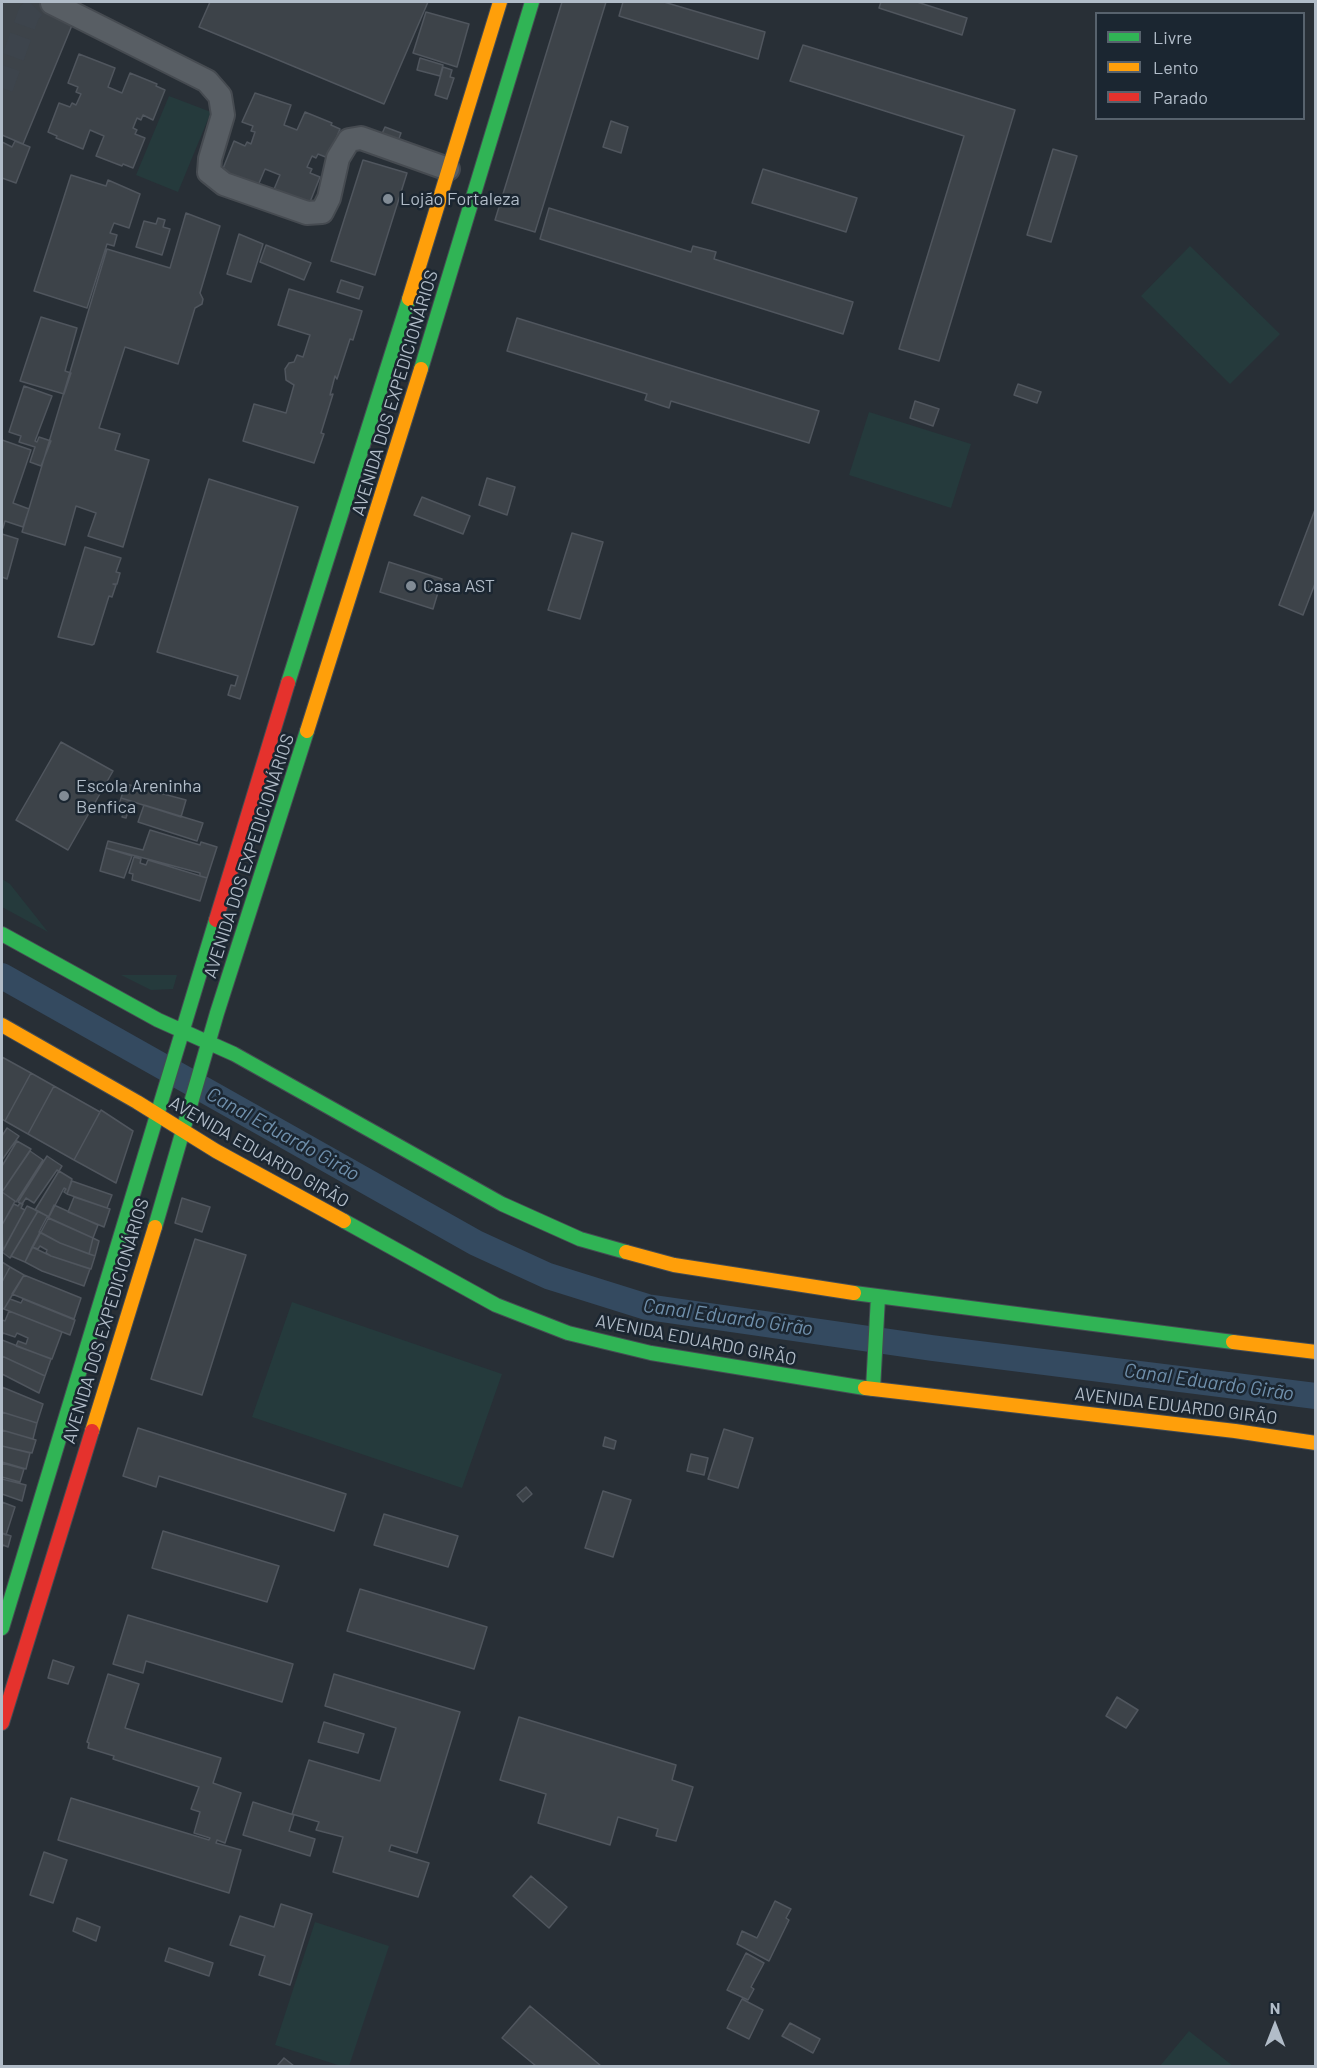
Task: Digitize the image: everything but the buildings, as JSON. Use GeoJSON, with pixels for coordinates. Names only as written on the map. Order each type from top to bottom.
{"type":"FeatureCollection","features":[{"type":"Feature","properties":{"kind":"main road","name":"AVENIDA DOS EXPEDICIONÁRIOS"},"geometry":{"type":"LineString","coordinates":[[2,1722],[192,1102],[365,498],[448,169],[500,2]]}},
{"type":"Feature","properties":{"kind":"main road","name":"AVENIDA DOS EXPEDICIONÁRIOS"},"geometry":{"type":"LineString","coordinates":[[2,1628],[304,630],[365,498],[532,2]]}},
{"type":"Feature","properties":{"kind":"main road"},"geometry":{"type":"LineString","coordinates":[[2,934],[158,1020],[234,1054],[501,1204],[580,1239],[674,1265],[878,1304],[1316,1352]]}},
{"type":"Feature","properties":{"kind":"main road","name":"AVENIDA EDUARDO GIRÃO"},"geometry":{"type":"LineString","coordinates":[[2,1025],[216,1151],[496,1305],[568,1333],[651,1353],[873,1389],[1235,1431],[1316,1443]]}},
{"type":"Feature","properties":{"kind":"main road"},"geometry":{"type":"LineString","coordinates":[[873,1389],[878,1304]]}},
{"type":"Feature","properties":{"kind":"street"},"geometry":{"type":"LineString","coordinates":[[52,3],[207,81],[220,96],[222,116],[210,159],[209,172],[224,184],[307,213],[322,212],[329,198],[338,158],[349,140],[361,138],[448,169]]}},
{"type":"Feature","properties":{"kind":"green space"},"geometry":{"type":"Polygon","coordinates":[[[169,96],[211,112],[178,192],[136,175],[169,96]]]}},
{"type":"Feature","properties":{"kind":"green space"},"geometry":{"type":"Polygon","coordinates":[[[1190,246],[1280,334],[1230,384],[1141,296],[1190,246]]]}},
{"type":"Feature","properties":{"kind":"green space"},"geometry":{"type":"Polygon","coordinates":[[[869,412],[971,444],[951,508],[849,475],[869,412]]]}},
{"type":"Feature","properties":{"kind":"green space"},"geometry":{"type":"Polygon","coordinates":[[[2,879],[10,884],[48,932],[2,907],[2,879]]]}},
{"type":"Feature","properties":{"kind":"green space"},"geometry":{"type":"Polygon","coordinates":[[[121,975],[177,975],[173,989],[151,990],[121,975]]]}},
{"type":"Feature","properties":{"kind":"green space"},"geometry":{"type":"Polygon","coordinates":[[[292,1302],[502,1374],[462,1488],[252,1417],[292,1302]]]}},
{"type":"Feature","properties":{"kind":"green space"},"geometry":{"type":"Polygon","coordinates":[[[315,1922],[389,1946],[349,2066],[341,2066],[275,2045],[315,1922]]]}},
{"type":"Feature","properties":{"kind":"green space"},"geometry":{"type":"Polygon","coordinates":[[[1189,2031],[1233,2066],[1160,2066],[1189,2031]]]}},
{"type":"Feature","properties":{"kind":"waterway","name":"Canal Eduardo Girão"},"geometry":{"type":"LineString","coordinates":[[2,976],[476,1243],[548,1276],[647,1307],[932,1348],[1316,1396]]}},
{"type":"Feature","properties":{"kind":"tunnel"},"geometry":{"type":"LineString","coordinates":[[2,88],[29,13],[38,4],[52,3]]}},
{"type":"Feature","properties":{"kind":"traffic: fast"},"geometry":{"type":"LineString","coordinates":[[421,369],[532,2]]}},
{"type":"Feature","properties":{"kind":"traffic: fast"},"geometry":{"type":"LineString","coordinates":[[288,683],[409,299]]}},
{"type":"Feature","properties":{"kind":"traffic: fast"},"geometry":{"type":"LineString","coordinates":[[155,1227],[217,1013],[307,731]]}},
{"type":"Feature","properties":{"kind":"traffic: fast"},"geometry":{"type":"LineString","coordinates":[[2,1628],[216,920]]}},
{"type":"Feature","properties":{"kind":"traffic: fast"},"geometry":{"type":"LineString","coordinates":[[2,934],[158,1020],[234,1054],[502,1204],[580,1239],[626,1252]]}},
{"type":"Feature","properties":{"kind":"traffic: fast"},"geometry":{"type":"LineString","coordinates":[[344,1221],[496,1305],[568,1333],[651,1353],[865,1388]]}},
{"type":"Feature","properties":{"kind":"traffic: fast"},"geometry":{"type":"LineString","coordinates":[[854,1293],[1233,1342]]}},
{"type":"Feature","properties":{"kind":"traffic: fast"},"geometry":{"type":"LineString","coordinates":[[873,1389],[878,1297]]}},
{"type":"Feature","properties":{"kind":"traffic: slow"},"geometry":{"type":"LineString","coordinates":[[409,299],[500,2]]}},
{"type":"Feature","properties":{"kind":"traffic: slow"},"geometry":{"type":"LineString","coordinates":[[307,731],[421,369]]}},
{"type":"Feature","properties":{"kind":"traffic: slow"},"geometry":{"type":"LineString","coordinates":[[2,1025],[137,1102],[216,1151],[344,1221]]}},
{"type":"Feature","properties":{"kind":"traffic: slow"},"geometry":{"type":"LineString","coordinates":[[92,1431],[155,1227]]}},
{"type":"Feature","properties":{"kind":"traffic: slow"},"geometry":{"type":"LineString","coordinates":[[626,1252],[674,1265],[854,1293]]}},
{"type":"Feature","properties":{"kind":"traffic: slow"},"geometry":{"type":"LineString","coordinates":[[1233,1342],[1316,1352]]}},
{"type":"Feature","properties":{"kind":"traffic: slow"},"geometry":{"type":"LineString","coordinates":[[865,1388],[1235,1431],[1316,1443]]}},
{"type":"Feature","properties":{"kind":"traffic: jam"},"geometry":{"type":"LineString","coordinates":[[216,920],[288,683]]}},
{"type":"Feature","properties":{"kind":"traffic: jam"},"geometry":{"type":"LineString","coordinates":[[2,1723],[92,1431]]}},
{"type":"Feature","properties":{"kind":"place","name":"Lojão Fortaleza"},"geometry":{"type":"Point","coordinates":[388,199]}},
{"type":"Feature","properties":{"kind":"place","name":"Casa AST"},"geometry":{"type":"Point","coordinates":[411,586]}},
{"type":"Feature","properties":{"kind":"place","name":"Escola Areninha Benfica"},"geometry":{"type":"Point","coordinates":[64,796]}}]}
